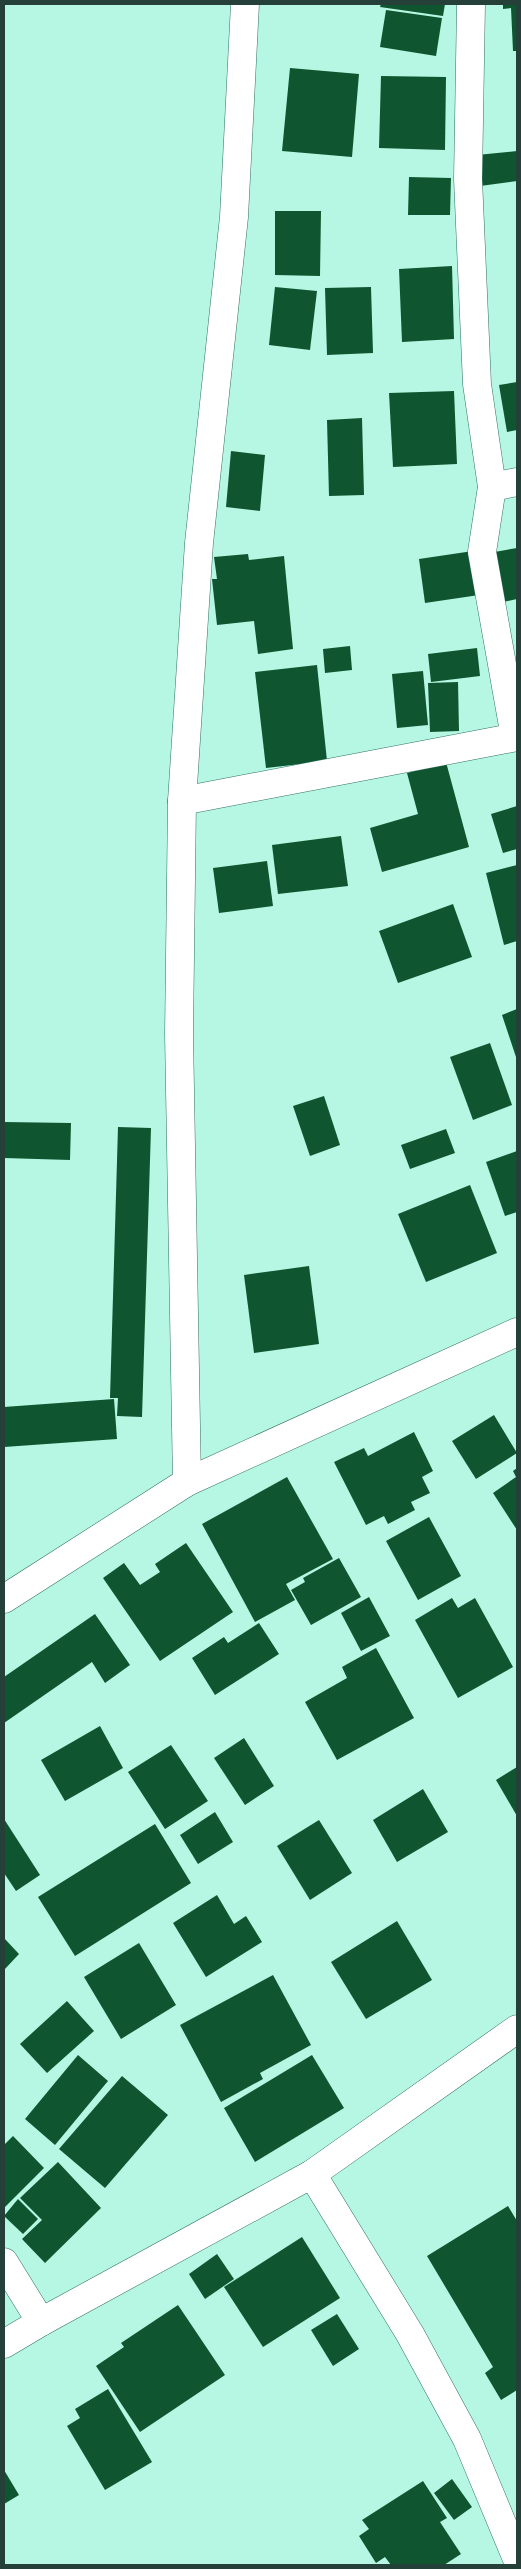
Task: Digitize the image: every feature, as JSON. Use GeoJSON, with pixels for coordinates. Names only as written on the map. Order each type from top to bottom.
{"type":"FeatureCollection","features":[{"type":"Feature","properties":{"kind":"street"},"geometry":{"type":"LineString","coordinates":[[187,1482],[178,1034],[182,801],[199,543],[234,217],[245,4]]}},
{"type":"Feature","properties":{"kind":"street"},"geometry":{"type":"LineString","coordinates":[[182,801],[516,737],[482,552],[505,484],[477,384],[468,179],[471,4]]}},
{"type":"Feature","properties":{"kind":"street"},"geometry":{"type":"LineString","coordinates":[[4,1599],[187,1482],[515,1336]]}},
{"type":"Feature","properties":{"kind":"street"},"geometry":{"type":"LineString","coordinates":[[4,2344],[312,2174],[517,2029]]}},
{"type":"Feature","properties":{"kind":"street"},"geometry":{"type":"LineString","coordinates":[[312,2174],[410,2334],[439,2387],[467,2440],[517,2559]]}},
{"type":"Feature","properties":{"kind":"street"},"geometry":{"type":"LineString","coordinates":[[4,2262],[41,2322]]}},
{"type":"Feature","properties":{"kind":"building"},"geometry":{"type":"Polygon","coordinates":[[[381,4],[445,4],[443,16],[380,7],[381,4]]]}},
{"type":"Feature","properties":{"kind":"building"},"geometry":{"type":"Polygon","coordinates":[[[503,4],[517,4],[517,51],[513,51],[511,8],[503,9],[503,4]]]}},
{"type":"Feature","properties":{"kind":"building"},"geometry":{"type":"Polygon","coordinates":[[[386,10],[442,18],[436,56],[380,47],[386,10]]]}},
{"type":"Feature","properties":{"kind":"building"},"geometry":{"type":"Polygon","coordinates":[[[290,68],[359,74],[352,157],[282,151],[290,68]]]}},
{"type":"Feature","properties":{"kind":"building"},"geometry":{"type":"Polygon","coordinates":[[[381,76],[446,77],[445,150],[379,148],[381,76]]]}},
{"type":"Feature","properties":{"kind":"building"},"geometry":{"type":"Polygon","coordinates":[[[517,151],[517,181],[480,186],[477,155],[517,151]]]}},
{"type":"Feature","properties":{"kind":"building"},"geometry":{"type":"Polygon","coordinates":[[[409,177],[451,178],[450,215],[408,215],[409,177]]]}},
{"type":"Feature","properties":{"kind":"building"},"geometry":{"type":"Polygon","coordinates":[[[275,211],[321,211],[320,276],[275,275],[275,211]]]}},
{"type":"Feature","properties":{"kind":"building"},"geometry":{"type":"Polygon","coordinates":[[[452,266],[454,339],[402,342],[399,269],[452,266]]]}},
{"type":"Feature","properties":{"kind":"building"},"geometry":{"type":"Polygon","coordinates":[[[275,287],[317,291],[310,350],[269,345],[275,287]]]}},
{"type":"Feature","properties":{"kind":"building"},"geometry":{"type":"Polygon","coordinates":[[[371,287],[373,353],[327,355],[325,288],[371,287]]]}},
{"type":"Feature","properties":{"kind":"building"},"geometry":{"type":"Polygon","coordinates":[[[517,382],[517,430],[507,432],[499,385],[517,382]]]}},
{"type":"Feature","properties":{"kind":"building"},"geometry":{"type":"Polygon","coordinates":[[[454,391],[457,464],[393,467],[389,393],[454,391]]]}},
{"type":"Feature","properties":{"kind":"building"},"geometry":{"type":"Polygon","coordinates":[[[362,418],[364,495],[329,496],[327,420],[362,418]]]}},
{"type":"Feature","properties":{"kind":"building"},"geometry":{"type":"Polygon","coordinates":[[[231,451],[265,455],[260,511],[226,507],[231,451]]]}},
{"type":"Feature","properties":{"kind":"building"},"geometry":{"type":"Polygon","coordinates":[[[517,548],[517,599],[498,603],[489,553],[517,548]]]}},
{"type":"Feature","properties":{"kind":"building"},"geometry":{"type":"Polygon","coordinates":[[[473,551],[479,595],[425,603],[419,559],[473,551]]]}},
{"type":"Feature","properties":{"kind":"building"},"geometry":{"type":"Polygon","coordinates":[[[248,554],[249,560],[284,556],[293,649],[258,654],[254,621],[217,625],[212,579],[217,579],[214,557],[248,554]]]}},
{"type":"Feature","properties":{"kind":"building"},"geometry":{"type":"Polygon","coordinates":[[[350,646],[352,670],[325,673],[323,649],[350,646]]]}},
{"type":"Feature","properties":{"kind":"building"},"geometry":{"type":"Polygon","coordinates":[[[477,648],[480,676],[431,682],[428,654],[477,648]]]}},
{"type":"Feature","properties":{"kind":"building"},"geometry":{"type":"Polygon","coordinates":[[[317,665],[327,761],[266,768],[255,672],[317,665]]]}},
{"type":"Feature","properties":{"kind":"building"},"geometry":{"type":"Polygon","coordinates":[[[423,671],[428,725],[397,728],[392,674],[423,671]]]}},
{"type":"Feature","properties":{"kind":"building"},"geometry":{"type":"Polygon","coordinates":[[[458,682],[459,731],[430,732],[428,683],[458,682]]]}},
{"type":"Feature","properties":{"kind":"building"},"geometry":{"type":"Polygon","coordinates":[[[446,762],[469,847],[382,872],[370,828],[418,814],[407,773],[446,762]]]}},
{"type":"Feature","properties":{"kind":"building"},"geometry":{"type":"Polygon","coordinates":[[[517,806],[517,849],[503,853],[491,814],[517,806]]]}},
{"type":"Feature","properties":{"kind":"building"},"geometry":{"type":"Polygon","coordinates":[[[341,836],[348,886],[278,894],[272,845],[341,836]]]}},
{"type":"Feature","properties":{"kind":"building"},"geometry":{"type":"Polygon","coordinates":[[[267,861],[273,906],[219,913],[213,868],[267,861]]]}},
{"type":"Feature","properties":{"kind":"building"},"geometry":{"type":"Polygon","coordinates":[[[517,865],[517,941],[504,945],[486,873],[517,865]]]}},
{"type":"Feature","properties":{"kind":"building"},"geometry":{"type":"Polygon","coordinates":[[[453,904],[472,957],[398,983],[379,931],[453,904]]]}},
{"type":"Feature","properties":{"kind":"building"},"geometry":{"type":"Polygon","coordinates":[[[517,1009],[517,1060],[502,1015],[517,1009]]]}},
{"type":"Feature","properties":{"kind":"building"},"geometry":{"type":"Polygon","coordinates":[[[490,1043],[512,1105],[473,1120],[450,1057],[490,1043]]]}},
{"type":"Feature","properties":{"kind":"building"},"geometry":{"type":"Polygon","coordinates":[[[324,1096],[340,1145],[310,1156],[293,1106],[324,1096]]]}},
{"type":"Feature","properties":{"kind":"building"},"geometry":{"type":"Polygon","coordinates":[[[4,1122],[71,1123],[70,1160],[4,1158],[4,1122]]]}},
{"type":"Feature","properties":{"kind":"building"},"geometry":{"type":"Polygon","coordinates":[[[118,1127],[151,1128],[142,1417],[117,1416],[118,1398],[110,1398],[118,1127]]]}},
{"type":"Feature","properties":{"kind":"building"},"geometry":{"type":"Polygon","coordinates":[[[446,1129],[455,1153],[410,1169],[401,1145],[446,1129]]]}},
{"type":"Feature","properties":{"kind":"building"},"geometry":{"type":"Polygon","coordinates":[[[517,1151],[517,1212],[505,1216],[486,1162],[517,1151]]]}},
{"type":"Feature","properties":{"kind":"building"},"geometry":{"type":"Polygon","coordinates":[[[470,1185],[497,1253],[426,1282],[398,1214],[470,1185]]]}},
{"type":"Feature","properties":{"kind":"building"},"geometry":{"type":"Polygon","coordinates":[[[309,1266],[319,1344],[254,1353],[244,1275],[309,1266]]]}},
{"type":"Feature","properties":{"kind":"building"},"geometry":{"type":"Polygon","coordinates":[[[114,1399],[117,1439],[4,1447],[4,1407],[114,1399]]]}},
{"type":"Feature","properties":{"kind":"building"},"geometry":{"type":"Polygon","coordinates":[[[494,1415],[517,1453],[476,1479],[452,1441],[494,1415]]]}},
{"type":"Feature","properties":{"kind":"building"},"geometry":{"type":"Polygon","coordinates":[[[414,1432],[433,1471],[422,1477],[430,1493],[411,1502],[415,1510],[388,1524],[384,1516],[366,1525],[334,1462],[364,1448],[368,1456],[414,1432]]]}},
{"type":"Feature","properties":{"kind":"building"},"geometry":{"type":"Polygon","coordinates":[[[517,1468],[517,1530],[493,1493],[516,1477],[513,1471],[517,1468]]]}},
{"type":"Feature","properties":{"kind":"building"},"geometry":{"type":"Polygon","coordinates":[[[287,1477],[333,1559],[286,1584],[295,1600],[255,1622],[202,1524],[287,1477]]]}},
{"type":"Feature","properties":{"kind":"building"},"geometry":{"type":"Polygon","coordinates":[[[429,1517],[461,1576],[418,1600],[386,1541],[429,1517]]]}},
{"type":"Feature","properties":{"kind":"building"},"geometry":{"type":"Polygon","coordinates":[[[186,1543],[233,1612],[160,1661],[103,1578],[124,1563],[140,1585],[160,1572],[155,1564],[186,1543]]]}},
{"type":"Feature","properties":{"kind":"building"},"geometry":{"type":"Polygon","coordinates":[[[339,1558],[361,1597],[311,1625],[291,1590],[305,1582],[303,1578],[339,1558]]]}},
{"type":"Feature","properties":{"kind":"building"},"geometry":{"type":"Polygon","coordinates":[[[369,1597],[390,1636],[361,1651],[341,1613],[369,1597]]]}},
{"type":"Feature","properties":{"kind":"building"},"geometry":{"type":"Polygon","coordinates":[[[452,1598],[458,1608],[475,1598],[513,1667],[458,1698],[415,1620],[452,1598]]]}},
{"type":"Feature","properties":{"kind":"building"},"geometry":{"type":"Polygon","coordinates":[[[95,1614],[130,1665],[105,1683],[92,1662],[4,1723],[4,1677],[95,1614]]]}},
{"type":"Feature","properties":{"kind":"building"},"geometry":{"type":"Polygon","coordinates":[[[259,1623],[279,1654],[215,1695],[192,1658],[224,1637],[228,1643],[259,1623]]]}},
{"type":"Feature","properties":{"kind":"building"},"geometry":{"type":"Polygon","coordinates":[[[376,1648],[414,1718],[337,1760],[305,1702],[347,1678],[342,1667],[376,1648]]]}},
{"type":"Feature","properties":{"kind":"building"},"geometry":{"type":"Polygon","coordinates":[[[100,1726],[123,1768],[65,1801],[41,1760],[100,1726]]]}},
{"type":"Feature","properties":{"kind":"building"},"geometry":{"type":"Polygon","coordinates":[[[244,1738],[274,1786],[245,1805],[214,1758],[244,1738]]]}},
{"type":"Feature","properties":{"kind":"building"},"geometry":{"type":"Polygon","coordinates":[[[171,1745],[208,1801],[165,1829],[128,1772],[171,1745]]]}},
{"type":"Feature","properties":{"kind":"building"},"geometry":{"type":"Polygon","coordinates":[[[517,1767],[517,1816],[496,1780],[517,1767]]]}},
{"type":"Feature","properties":{"kind":"building"},"geometry":{"type":"Polygon","coordinates":[[[423,1789],[448,1832],[397,1862],[373,1820],[423,1789]]]}},
{"type":"Feature","properties":{"kind":"building"},"geometry":{"type":"Polygon","coordinates":[[[215,1812],[233,1842],[198,1864],[180,1835],[215,1812]]]}},
{"type":"Feature","properties":{"kind":"building"},"geometry":{"type":"Polygon","coordinates":[[[4,1819],[40,1875],[16,1891],[4,1873],[4,1819]]]}},
{"type":"Feature","properties":{"kind":"building"},"geometry":{"type":"Polygon","coordinates":[[[319,1820],[352,1873],[310,1900],[277,1846],[319,1820]]]}},
{"type":"Feature","properties":{"kind":"building"},"geometry":{"type":"Polygon","coordinates":[[[155,1824],[191,1883],[75,1956],[38,1897],[155,1824]]]}},
{"type":"Feature","properties":{"kind":"building"},"geometry":{"type":"Polygon","coordinates":[[[217,1895],[234,1924],[246,1916],[262,1942],[206,1977],[173,1923],[217,1895]]]}},
{"type":"Feature","properties":{"kind":"building"},"geometry":{"type":"Polygon","coordinates":[[[397,1921],[432,1980],[366,2019],[331,1962],[397,1921]]]}},
{"type":"Feature","properties":{"kind":"building"},"geometry":{"type":"Polygon","coordinates":[[[4,1938],[19,1954],[4,1970],[4,1938]]]}},
{"type":"Feature","properties":{"kind":"building"},"geometry":{"type":"Polygon","coordinates":[[[139,1943],[176,2005],[121,2039],[84,1977],[139,1943]]]}},
{"type":"Feature","properties":{"kind":"building"},"geometry":{"type":"Polygon","coordinates":[[[273,1975],[311,2045],[260,2073],[263,2079],[221,2102],[180,2025],[273,1975]]]}},
{"type":"Feature","properties":{"kind":"building"},"geometry":{"type":"Polygon","coordinates":[[[67,2001],[94,2031],[47,2073],[20,2044],[67,2001]]]}},
{"type":"Feature","properties":{"kind":"building"},"geometry":{"type":"Polygon","coordinates":[[[78,2055],[108,2081],[55,2145],[25,2119],[78,2055]]]}},
{"type":"Feature","properties":{"kind":"building"},"geometry":{"type":"Polygon","coordinates":[[[312,2055],[344,2108],[255,2162],[224,2108],[312,2055]]]}},
{"type":"Feature","properties":{"kind":"building"},"geometry":{"type":"Polygon","coordinates":[[[122,2076],[168,2115],[105,2188],[59,2149],[122,2076]]]}},
{"type":"Feature","properties":{"kind":"building"},"geometry":{"type":"Polygon","coordinates":[[[13,2136],[44,2168],[4,2208],[4,2145],[13,2136]]]}},
{"type":"Feature","properties":{"kind":"building"},"geometry":{"type":"Polygon","coordinates":[[[58,2162],[101,2208],[45,2263],[22,2239],[42,2220],[20,2198],[58,2162]]]}},
{"type":"Feature","properties":{"kind":"building"},"geometry":{"type":"Polygon","coordinates":[[[18,2199],[38,2219],[23,2234],[4,2216],[18,2199]]]}},
{"type":"Feature","properties":{"kind":"building"},"geometry":{"type":"Polygon","coordinates":[[[508,2206],[517,2221],[517,2390],[501,2400],[485,2373],[493,2367],[427,2256],[508,2206]]]}},
{"type":"Feature","properties":{"kind":"building"},"geometry":{"type":"Polygon","coordinates":[[[302,2237],[340,2298],[263,2347],[224,2287],[302,2237]]]}},
{"type":"Feature","properties":{"kind":"building"},"geometry":{"type":"Polygon","coordinates":[[[217,2254],[234,2279],[205,2299],[189,2274],[217,2254]]]}},
{"type":"Feature","properties":{"kind":"building"},"geometry":{"type":"Polygon","coordinates":[[[178,2305],[225,2375],[140,2432],[96,2366],[124,2347],[121,2343],[178,2305]]]}},
{"type":"Feature","properties":{"kind":"building"},"geometry":{"type":"Polygon","coordinates":[[[337,2314],[359,2349],[333,2366],[311,2330],[337,2314]]]}},
{"type":"Feature","properties":{"kind":"building"},"geometry":{"type":"Polygon","coordinates":[[[108,2389],[152,2462],[105,2490],[67,2426],[80,2418],[75,2409],[108,2389]]]}},
{"type":"Feature","properties":{"kind":"building"},"geometry":{"type":"Polygon","coordinates":[[[4,2470],[19,2495],[4,2504],[4,2470]]]}},
{"type":"Feature","properties":{"kind":"building"},"geometry":{"type":"Polygon","coordinates":[[[452,2479],[472,2507],[454,2520],[434,2493],[452,2479]]]}},
{"type":"Feature","properties":{"kind":"building"},"geometry":{"type":"Polygon","coordinates":[[[423,2481],[447,2518],[440,2522],[461,2554],[444,2565],[391,2565],[385,2557],[376,2563],[359,2536],[369,2529],[362,2520],[423,2481]]]}}]}
